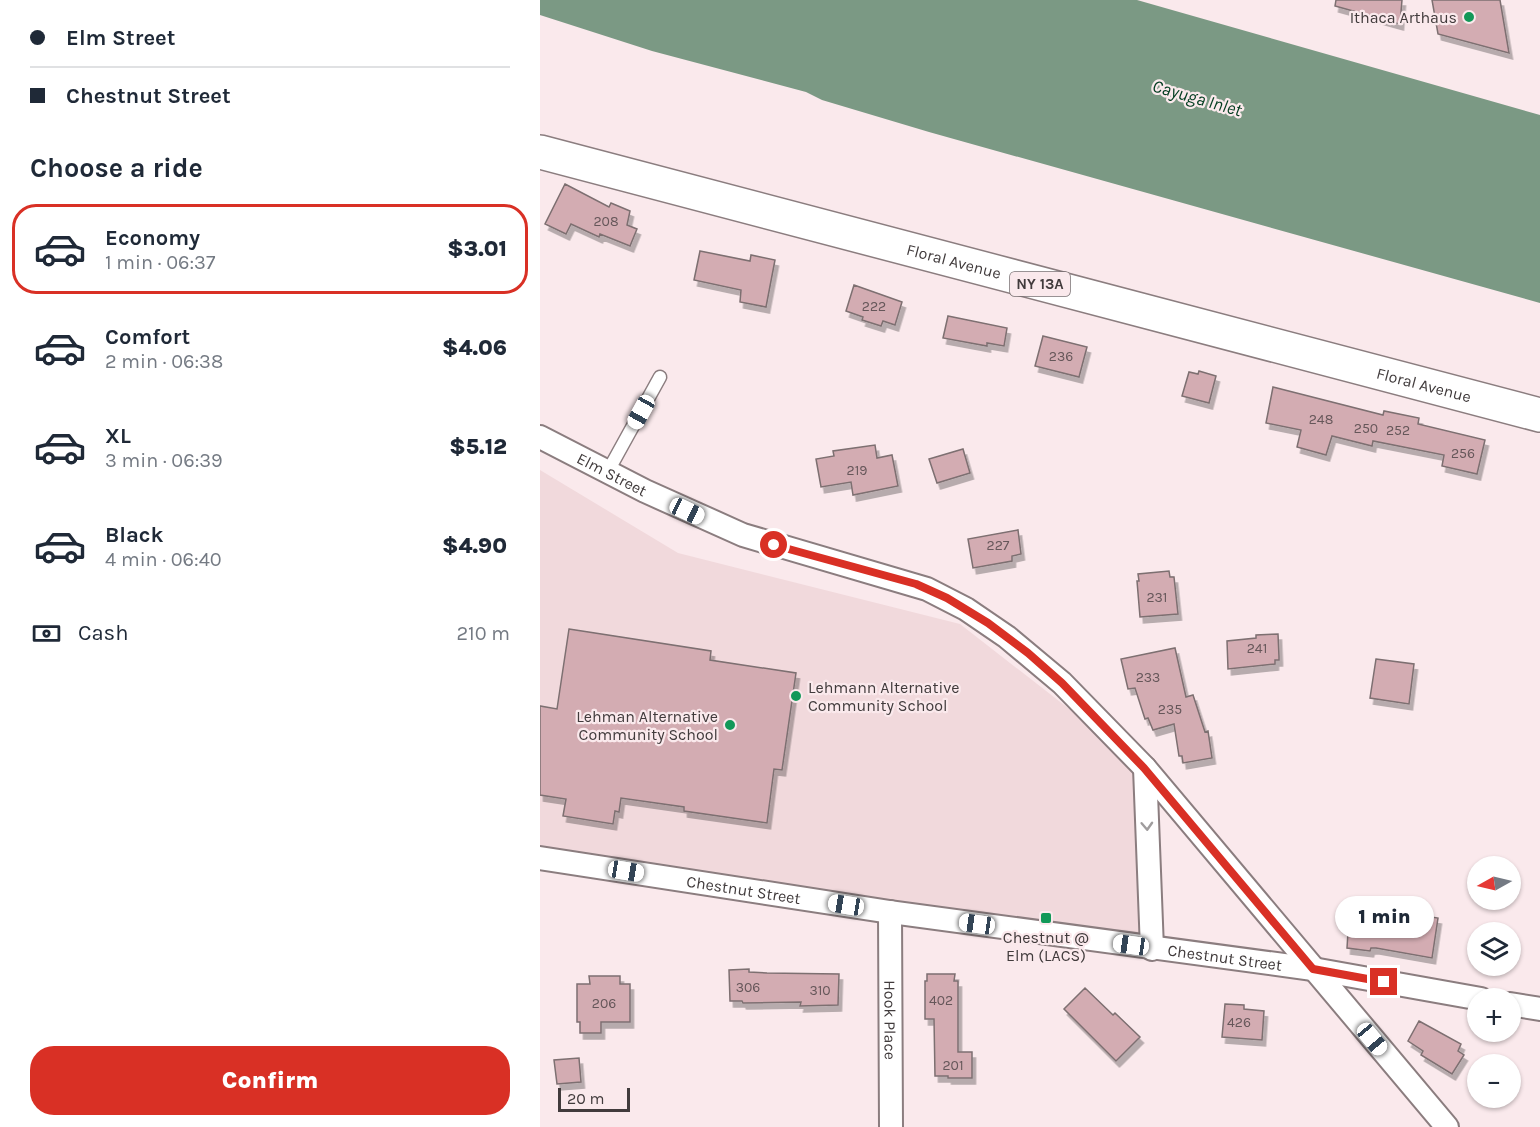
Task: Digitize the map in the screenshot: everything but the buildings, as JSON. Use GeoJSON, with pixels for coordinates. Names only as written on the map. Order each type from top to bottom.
{"type":"FeatureCollection","features":[{"type":"Feature","properties":{"kind":"main road","name":"Floral Avenue"},"geometry":{"type":"LineString","coordinates":[[540,152],[1540,415]]}},
{"type":"Feature","properties":{"kind":"street","name":"Elm Street"},"geometry":{"type":"LineString","coordinates":[[540,437],[607,473],[708,521],[743,535],[807,555],[916,584],[947,598],[988,623],[1047,668],[1144,768],[1447,1127]]}},
{"type":"Feature","properties":{"kind":"street"},"geometry":{"type":"LineString","coordinates":[[1144,768],[1152,949]]}},
{"type":"Feature","properties":{"kind":"street","name":"Chestnut Street"},"geometry":{"type":"LineString","coordinates":[[540,858],[890,912],[1313,969],[1467,996]]}},
{"type":"Feature","properties":{"kind":"street","name":"Hook Place"},"geometry":{"type":"LineString","coordinates":[[890,912],[891,1127]]}},
{"type":"Feature","properties":{"kind":"street"},"geometry":{"type":"LineString","coordinates":[[1521,1006],[1540,1009]]}},
{"type":"Feature","properties":{"kind":"lane"},"geometry":{"type":"LineString","coordinates":[[607,473],[660,377]]}},
{"type":"Feature","properties":{"kind":"shaded area","name":"Lehmann Alternative Community School"},"geometry":{"type":"Polygon","coordinates":[[[540,470],[678,553],[960,624],[1145,768],[1143,939],[540,849],[540,470]]]}},
{"type":"Feature","properties":{"kind":"water","name":"Cayuga Inlet"},"geometry":{"type":"Polygon","coordinates":[[[540,0],[1137,0],[1540,115],[1540,303],[929,132],[822,100],[806,92],[652,51],[540,15],[540,0]]]}},
{"type":"Feature","properties":{"kind":"place","name":"Ithaca Arthaus"},"geometry":{"type":"Point","coordinates":[1469,17]}},
{"type":"Feature","properties":{"kind":"place","name":"Lehmann Alternative Community School"},"geometry":{"type":"Point","coordinates":[796,696]}},
{"type":"Feature","properties":{"kind":"place","name":"Lehman Alternative Community School"},"geometry":{"type":"Point","coordinates":[730,725]}},
{"type":"Feature","properties":{"kind":"place","name":"Chestnut @ Elm (LACS)"},"geometry":{"type":"Point","coordinates":[1046,918]}},
{"type":"Feature","properties":{"kind":"route"},"geometry":{"type":"LineString","coordinates":[[774,545],[916,584],[947,598],[988,623],[1047,668],[1144,768],[1313,969],[1384,982]]}}]}
